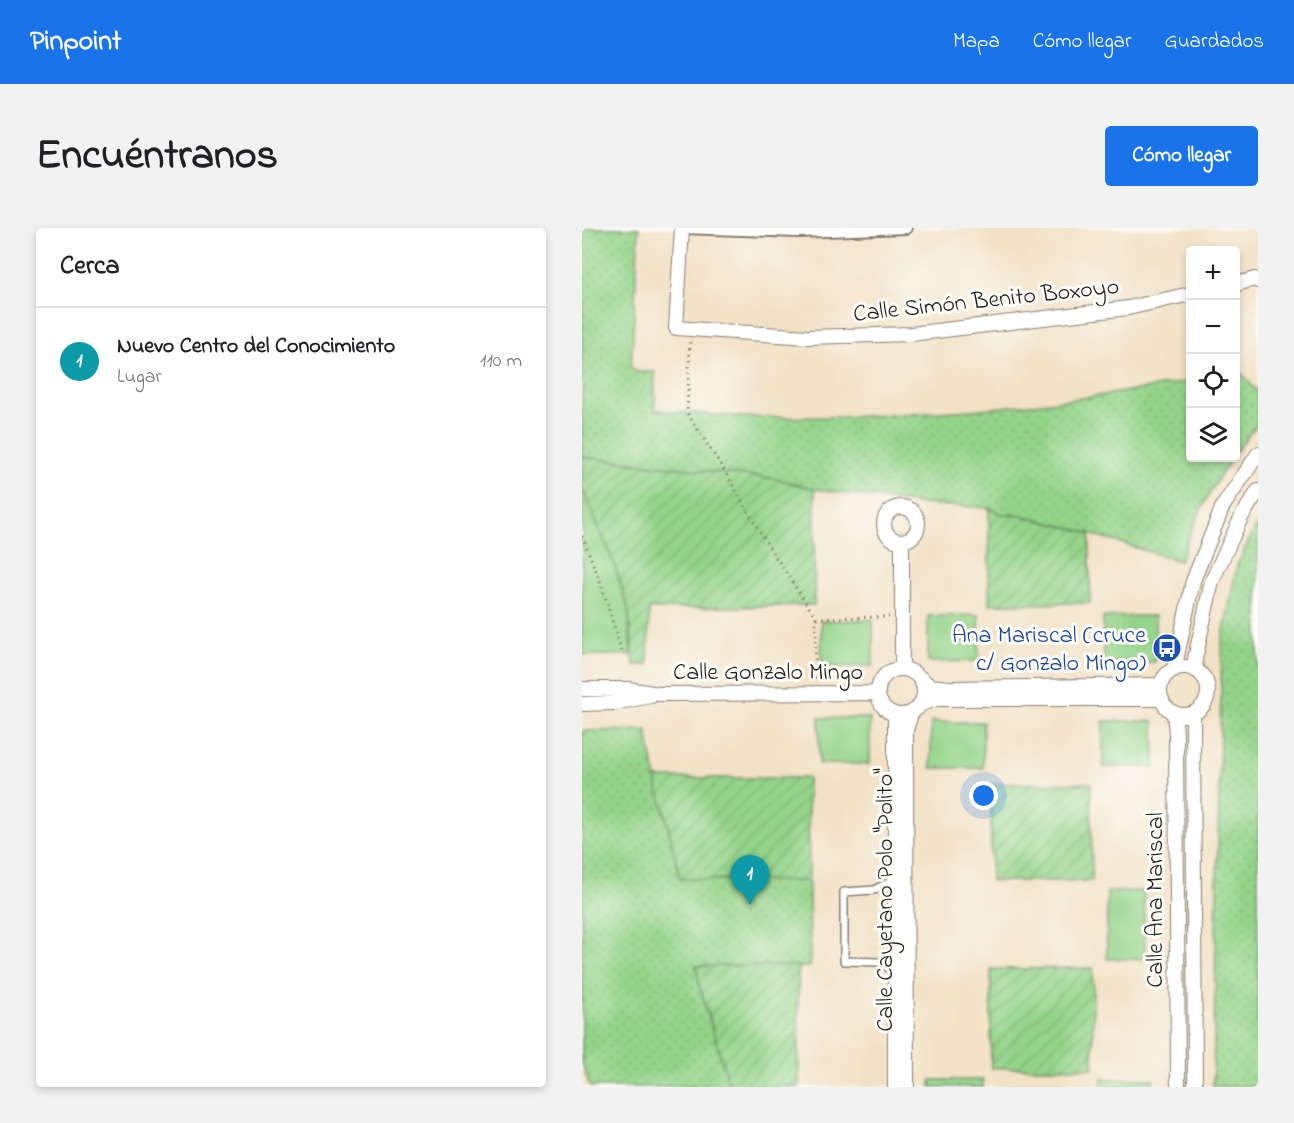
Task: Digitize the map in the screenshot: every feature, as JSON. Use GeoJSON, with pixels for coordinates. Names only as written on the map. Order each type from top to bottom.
{"type":"FeatureCollection","features":[{"type":"Feature","properties":{"kind":"street"},"geometry":{"type":"LineString","coordinates":[[682,228],[799,232],[906,228]]}},
{"type":"Feature","properties":{"kind":"street","name":"Calle Simón Benito Boxoyo"},"geometry":{"type":"LineString","coordinates":[[682,228],[676,328],[808,337],[911,334],[1128,308],[1186,295]]}},
{"type":"Feature","properties":{"kind":"street"},"geometry":{"type":"LineString","coordinates":[[1240,283],[1255,279],[1258,281]]}},
{"type":"Feature","properties":{"kind":"street"},"geometry":{"type":"LineString","coordinates":[[1174,670],[1193,580],[1223,506],[1258,454]]}},
{"type":"Feature","properties":{"kind":"street"},"geometry":{"type":"LineString","coordinates":[[1196,670],[1195,658],[1212,581],[1242,516],[1258,491]]}},
{"type":"Feature","properties":{"kind":"street"},"geometry":{"type":"LineString","coordinates":[[902,541],[902,669]]}},
{"type":"Feature","properties":{"kind":"street"},"geometry":{"type":"LineString","coordinates":[[1185,667],[1196,670],[1204,678],[1208,688],[1207,699],[1202,708],[1192,714],[1174,713],[1166,707],[1161,692],[1166,676],[1174,670],[1185,667]]}},
{"type":"Feature","properties":{"kind":"street"},"geometry":{"type":"LineString","coordinates":[[902,669],[908,670],[930,686],[949,688],[1161,692],[936,699],[921,704],[911,714],[895,715],[883,706],[878,693],[883,679],[894,670],[902,669]]}},
{"type":"Feature","properties":{"kind":"street"},"geometry":{"type":"LineString","coordinates":[[919,677],[924,690],[921,704]]}},
{"type":"Feature","properties":{"kind":"street","name":"Calle Gonzalo Mingo"},"geometry":{"type":"LineString","coordinates":[[582,689],[628,689],[659,694],[878,693]]}},
{"type":"Feature","properties":{"kind":"street","name":"Calle Gonzalo Mingo"},"geometry":{"type":"LineString","coordinates":[[582,704],[614,703],[659,694]]}},
{"type":"Feature","properties":{"kind":"street","name":"Calle Ana Mariscal"},"geometry":{"type":"LineString","coordinates":[[1174,713],[1178,1087]]}},
{"type":"Feature","properties":{"kind":"street","name":"Calle Cayetano Polo \"Polito\""},"geometry":{"type":"LineString","coordinates":[[907,1087],[906,730],[911,714]]}},
{"type":"Feature","properties":{"kind":"street","name":"Calle Ana Mariscal"},"geometry":{"type":"LineString","coordinates":[[1192,714],[1195,1087]]}},
{"type":"Feature","properties":{"kind":"street","name":"Calle Cayetano Polo \"Polito\""},"geometry":{"type":"LineString","coordinates":[[895,715],[895,1087]]}},
{"type":"Feature","properties":{"kind":"lane"},"geometry":{"type":"LineString","coordinates":[[895,879],[874,890],[844,892],[844,961],[879,962],[895,972]]}},
{"type":"Feature","properties":{"kind":"path"},"geometry":{"type":"LineString","coordinates":[[691,328],[687,413],[764,539],[816,618],[815,693]]}},
{"type":"Feature","properties":{"kind":"path"},"geometry":{"type":"LineString","coordinates":[[582,536],[600,581],[623,655]]}},
{"type":"Feature","properties":{"kind":"path"},"geometry":{"type":"LineString","coordinates":[[816,618],[902,616]]}},
{"type":"Feature","properties":{"kind":"green space"},"geometry":{"type":"Polygon","coordinates":[[[582,228],[639,228],[631,368],[637,372],[655,372],[655,410],[750,417],[916,414],[1026,405],[1186,382],[1186,462],[1229,462],[1202,507],[1180,561],[1071,528],[1022,516],[1000,514],[989,508],[920,504],[815,489],[776,479],[582,457],[582,228]]]}},
{"type":"Feature","properties":{"kind":"green space"},"geometry":{"type":"Polygon","coordinates":[[[1240,371],[1258,393],[1258,423],[1240,447],[1240,371]]]}},
{"type":"Feature","properties":{"kind":"green space"},"geometry":{"type":"Polygon","coordinates":[[[582,457],[776,479],[815,489],[814,605],[649,609],[648,665],[634,665],[628,608],[614,563],[582,489],[582,457]]]}},
{"type":"Feature","properties":{"kind":"green space"},"geometry":{"type":"Polygon","coordinates":[[[582,489],[614,563],[628,608],[631,655],[582,655],[582,489]]]}},
{"type":"Feature","properties":{"kind":"green space"},"geometry":{"type":"Polygon","coordinates":[[[989,508],[1000,514],[1021,516],[1090,533],[1090,603],[989,604],[989,508]]]}},
{"type":"Feature","properties":{"kind":"green space"},"geometry":{"type":"Polygon","coordinates":[[[1258,522],[1258,1087],[1213,1087],[1222,640],[1237,565],[1258,522]]]}},
{"type":"Feature","properties":{"kind":"green space"},"geometry":{"type":"Polygon","coordinates":[[[979,615],[979,661],[928,662],[928,616],[979,615]]]}},
{"type":"Feature","properties":{"kind":"green space"},"geometry":{"type":"Polygon","coordinates":[[[1155,616],[1155,662],[1104,663],[1103,617],[1155,616]]]}},
{"type":"Feature","properties":{"kind":"green space"},"geometry":{"type":"Polygon","coordinates":[[[873,620],[873,666],[822,667],[821,621],[873,620]]]}},
{"type":"Feature","properties":{"kind":"green space"},"geometry":{"type":"Polygon","coordinates":[[[819,718],[870,718],[870,764],[819,764],[819,718]]]}},
{"type":"Feature","properties":{"kind":"green space"},"geometry":{"type":"Polygon","coordinates":[[[1103,721],[1154,721],[1155,767],[1103,767],[1103,721]]]}},
{"type":"Feature","properties":{"kind":"green space"},"geometry":{"type":"Polygon","coordinates":[[[931,722],[983,722],[983,768],[931,768],[931,722]]]}},
{"type":"Feature","properties":{"kind":"green space"},"geometry":{"type":"Polygon","coordinates":[[[647,730],[680,879],[809,881],[810,967],[696,966],[700,988],[730,1087],[590,1087],[582,1062],[582,731],[647,730]]]}},
{"type":"Feature","properties":{"kind":"green space"},"geometry":{"type":"Polygon","coordinates":[[[655,778],[808,778],[809,881],[680,879],[655,778]]]}},
{"type":"Feature","properties":{"kind":"green space"},"geometry":{"type":"Polygon","coordinates":[[[1091,783],[1092,881],[991,881],[991,784],[1091,783]]]}},
{"type":"Feature","properties":{"kind":"green space"},"geometry":{"type":"Polygon","coordinates":[[[1144,891],[1145,959],[1107,959],[1107,892],[1144,891]]]}},
{"type":"Feature","properties":{"kind":"green space"},"geometry":{"type":"Polygon","coordinates":[[[696,966],[798,966],[799,1087],[730,1087],[700,988],[696,966]]]}},
{"type":"Feature","properties":{"kind":"green space"},"geometry":{"type":"Polygon","coordinates":[[[1093,968],[1093,1068],[991,1068],[991,969],[1093,968]]]}},
{"type":"Feature","properties":{"kind":"green space"},"geometry":{"type":"Polygon","coordinates":[[[1102,1079],[1153,1079],[1153,1087],[1102,1087],[1102,1079]]]}},
{"type":"Feature","properties":{"kind":"green space"},"geometry":{"type":"Polygon","coordinates":[[[931,1080],[983,1080],[983,1087],[931,1087],[931,1080]]]}},
{"type":"Feature","properties":{"kind":"place","name":"Ana Mariscal (cruce c/ Gonzalo Mingo)"},"geometry":{"type":"Point","coordinates":[1167,648]}},
{"type":"Feature","properties":{"kind":"place","name":"Nuevo Centro del Conocimiento"},"geometry":{"type":"Point","coordinates":[750,905]}}]}
